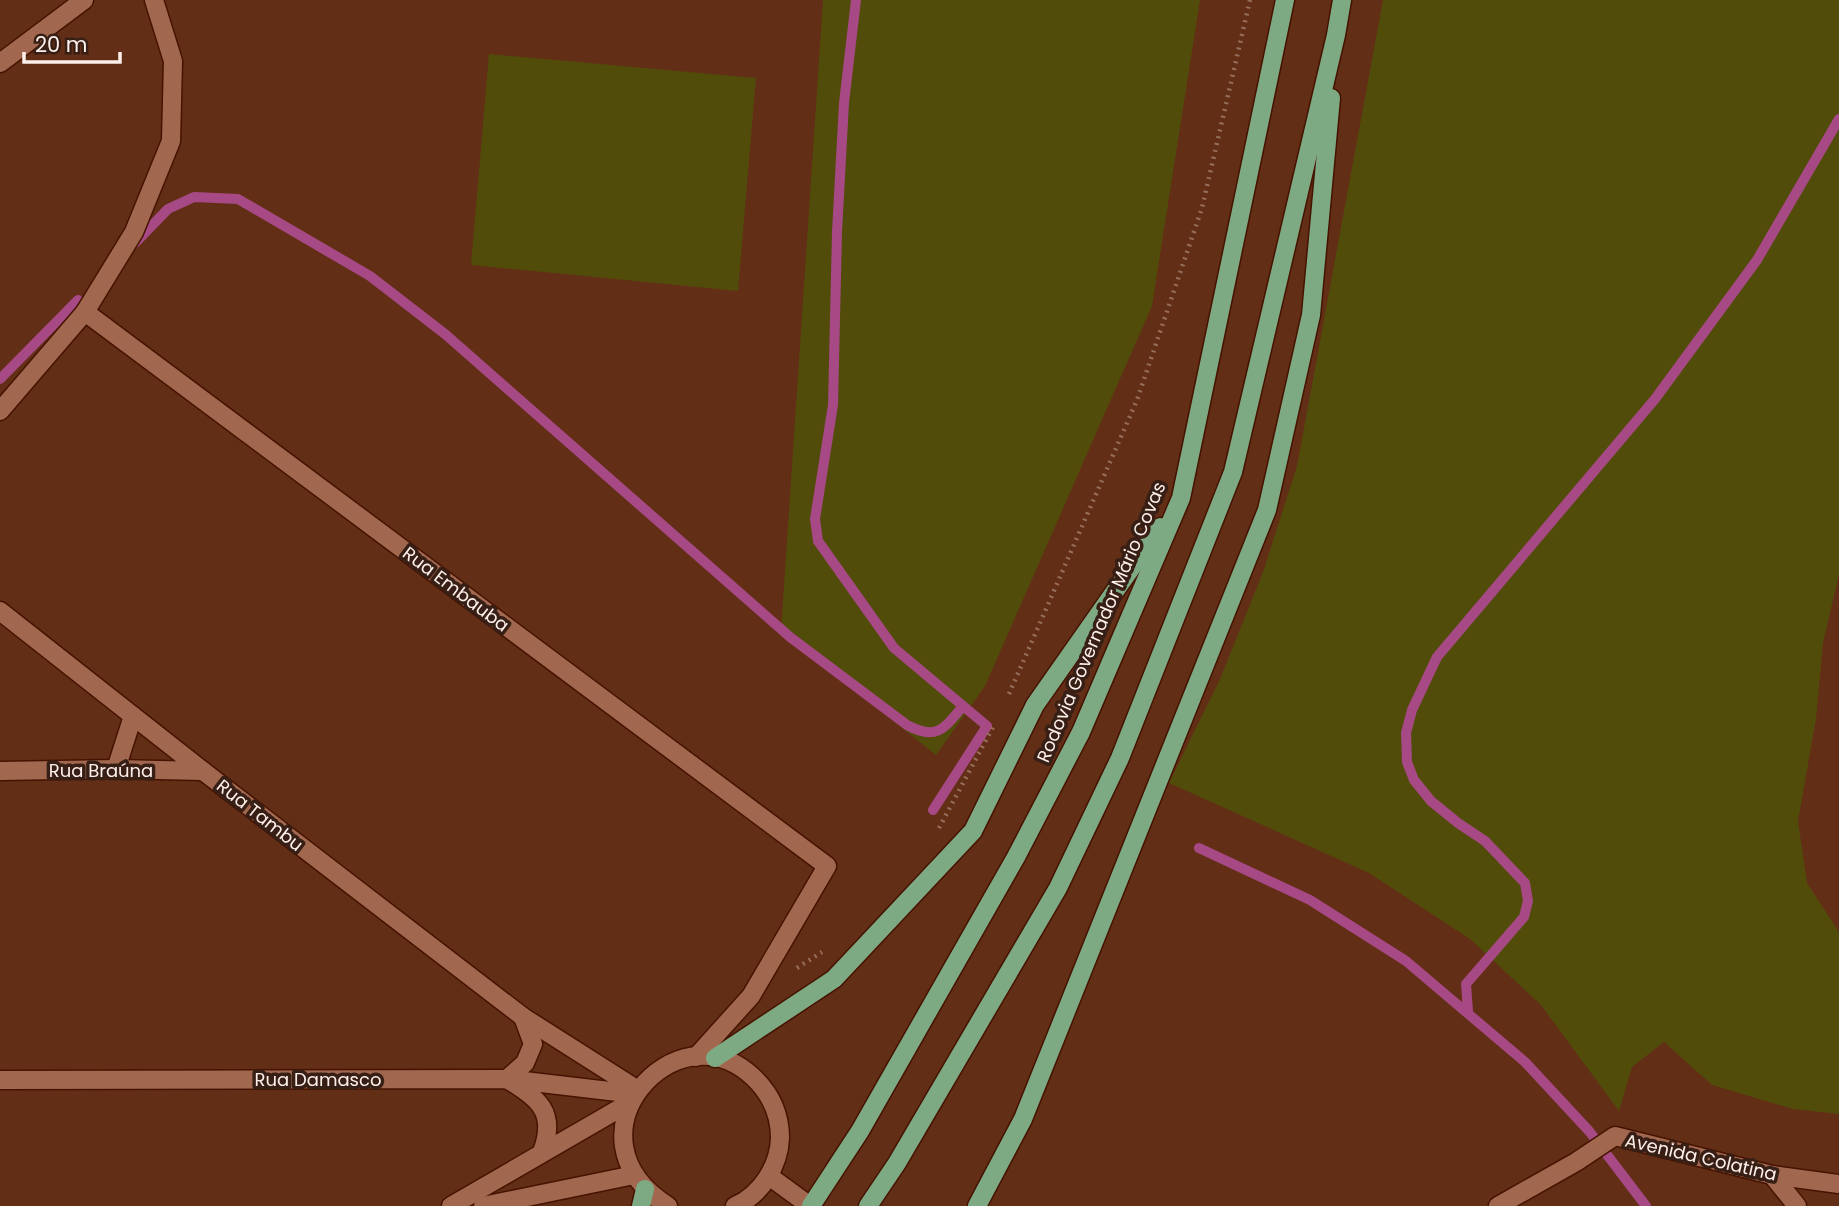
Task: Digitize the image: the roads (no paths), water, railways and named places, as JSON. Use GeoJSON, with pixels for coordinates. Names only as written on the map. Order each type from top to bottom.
{"type":"FeatureCollection","features":[{"type":"Feature","properties":{"kind":"main road","name":"Rodovia Governador Mário Covas"},"geometry":{"type":"LineString","coordinates":[[810,1206],[860,1131],[1016,857],[1081,732],[1181,498],[1284,0]]}},
{"type":"Feature","properties":{"kind":"main road"},"geometry":{"type":"LineString","coordinates":[[868,1206],[897,1163],[1058,888],[1120,758],[1233,471],[1342,0]]}},
{"type":"Feature","properties":{"kind":"main road"},"geometry":{"type":"LineString","coordinates":[[977,1206],[1023,1119],[1267,510],[1311,315],[1336,35]]}},
{"type":"Feature","properties":{"kind":"main road"},"geometry":{"type":"LineString","coordinates":[[715,1058],[834,979],[973,831],[1035,705],[1181,498]]}},
{"type":"Feature","properties":{"kind":"street"},"geometry":{"type":"LineString","coordinates":[[0,63],[84,0]]}},
{"type":"Feature","properties":{"kind":"street"},"geometry":{"type":"LineString","coordinates":[[0,411],[85,312],[134,232],[170,141],[173,61],[154,0]]}},
{"type":"Feature","properties":{"kind":"street","name":"Rua Embauba"},"geometry":{"type":"LineString","coordinates":[[85,312],[827,866],[751,996],[696,1057]]}},
{"type":"Feature","properties":{"kind":"street","name":"Rua Tambu"},"geometry":{"type":"LineString","coordinates":[[0,611],[523,1017],[634,1096]]}},
{"type":"Feature","properties":{"kind":"street"},"geometry":{"type":"LineString","coordinates":[[116,769],[132,716]]}},
{"type":"Feature","properties":{"kind":"street","name":"Rua Braúna"},"geometry":{"type":"LineString","coordinates":[[0,771],[203,771]]}},
{"type":"Feature","properties":{"kind":"street"},"geometry":{"type":"LineString","coordinates":[[523,1017],[533,1044],[525,1063],[507,1079],[534,1095],[546,1114],[549,1134],[542,1152]]}},
{"type":"Feature","properties":{"kind":"street"},"geometry":{"type":"LineString","coordinates":[[451,1206],[634,1096],[660,1068],[677,1060],[696,1057],[733,1063],[749,1073],[763,1087],[773,1103],[778,1121],[780,1140],[777,1158],[769,1176],[757,1191],[735,1206]]}},
{"type":"Feature","properties":{"kind":"street","name":"Rua Damasco"},"geometry":{"type":"LineString","coordinates":[[0,1080],[507,1079],[634,1096]]}},
{"type":"Feature","properties":{"kind":"street"},"geometry":{"type":"LineString","coordinates":[[634,1096],[623,1131],[624,1150],[640,1190]]}},
{"type":"Feature","properties":{"kind":"street","name":"Avenida Colatina"},"geometry":{"type":"LineString","coordinates":[[1498,1206],[1576,1162],[1615,1136],[1772,1175],[1839,1184]]}},
{"type":"Feature","properties":{"kind":"street"},"geometry":{"type":"LineString","coordinates":[[1772,1175],[1797,1206]]}},
{"type":"Feature","properties":{"kind":"street"},"geometry":{"type":"LineString","coordinates":[[769,1176],[810,1206]]}},
{"type":"Feature","properties":{"kind":"street"},"geometry":{"type":"LineString","coordinates":[[483,1206],[640,1190],[668,1206]]}},
{"type":"Feature","properties":{"kind":"waterway"},"geometry":{"type":"LineString","coordinates":[[856,0],[844,103],[837,232],[833,405],[815,519],[818,541],[894,648],[987,726],[933,810]]}},
{"type":"Feature","properties":{"kind":"waterway"},"geometry":{"type":"LineString","coordinates":[[1468,1011],[1466,984],[1524,917],[1528,901],[1525,883],[1485,841],[1431,801],[1414,780],[1407,762],[1406,733],[1412,710],[1437,657],[1655,399],[1757,260],[1839,119]]}},
{"type":"Feature","properties":{"kind":"waterway"},"geometry":{"type":"LineString","coordinates":[[135,243],[168,209],[194,197],[238,199],[370,276],[445,334],[790,637],[907,725],[925,732],[939,730],[963,706]]}},
{"type":"Feature","properties":{"kind":"waterway"},"geometry":{"type":"LineString","coordinates":[[0,379],[78,300]]}},
{"type":"Feature","properties":{"kind":"waterway"},"geometry":{"type":"LineString","coordinates":[[1199,848],[1310,900],[1406,961],[1525,1062],[1589,1131],[1646,1206]]}}]}
